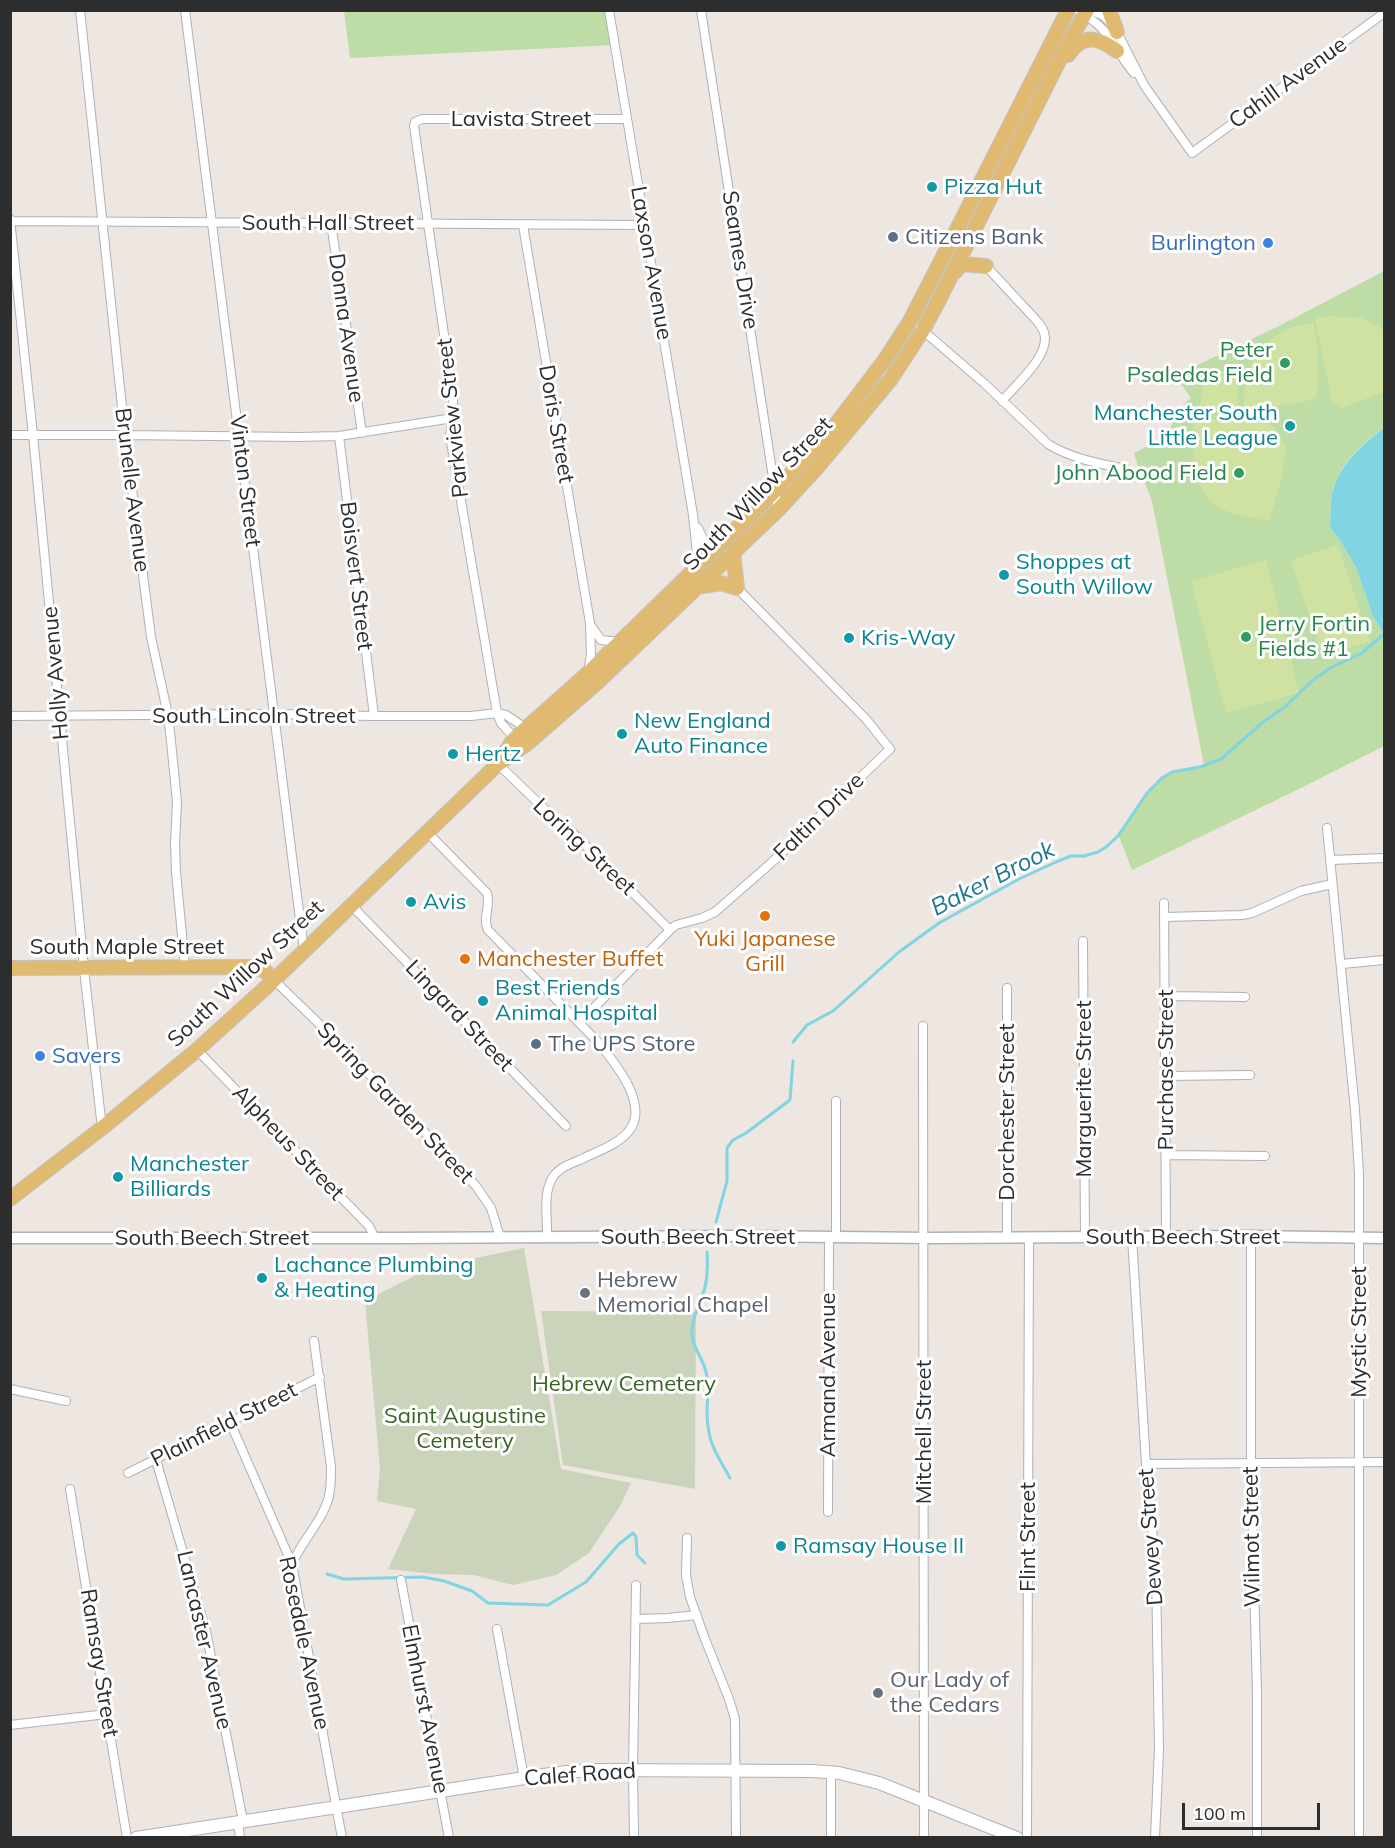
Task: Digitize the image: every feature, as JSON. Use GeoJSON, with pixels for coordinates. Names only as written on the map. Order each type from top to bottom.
{"type":"FeatureCollection","features":[{"type":"Feature","properties":{"kind":"main road","name":"South Willow Street"},"geometry":{"type":"LineString","coordinates":[[531,732],[587,674],[775,491],[833,428],[884,361],[910,321],[1068,10]]}},
{"type":"Feature","properties":{"kind":"main road"},"geometry":{"type":"LineString","coordinates":[[1109,10],[1118,32]]}},
{"type":"Feature","properties":{"kind":"main road","name":"South Willow Street"},"geometry":{"type":"LineString","coordinates":[[10,1199],[102,1128],[197,1050],[274,980],[518,743],[599,681],[778,510],[891,379],[923,330],[1085,12]]}},
{"type":"Feature","properties":{"kind":"main road"},"geometry":{"type":"LineString","coordinates":[[1048,84],[1070,52],[1082,42],[1098,39],[1118,51]]}},
{"type":"Feature","properties":{"kind":"main road"},"geometry":{"type":"LineString","coordinates":[[967,246],[986,266]]}},
{"type":"Feature","properties":{"kind":"main road"},"geometry":{"type":"LineString","coordinates":[[952,276],[962,264],[986,266]]}},
{"type":"Feature","properties":{"kind":"main road"},"geometry":{"type":"LineString","coordinates":[[697,587],[721,583],[737,588],[733,553]]}},
{"type":"Feature","properties":{"kind":"main road","name":"South Maple Street"},"geometry":{"type":"LineString","coordinates":[[10,968],[254,967],[265,971],[274,980]]}},
{"type":"Feature","properties":{"kind":"main road","name":"Calef Road"},"geometry":{"type":"LineString","coordinates":[[136,1838],[575,1771],[736,1770],[831,1772],[852,1775],[879,1782],[1017,1838]]}},
{"type":"Feature","properties":{"kind":"street","name":"Brunelle Avenue"},"geometry":{"type":"LineString","coordinates":[[80,10],[125,435],[151,637],[168,715],[177,802],[176,872],[185,967]]}},
{"type":"Feature","properties":{"kind":"street","name":"Vinton Street"},"geometry":{"type":"LineString","coordinates":[[185,10],[304,951]]}},
{"type":"Feature","properties":{"kind":"street","name":"Laxson Avenue"},"geometry":{"type":"LineString","coordinates":[[609,10],[693,515],[697,554],[694,570]]}},
{"type":"Feature","properties":{"kind":"street","name":"Seames Drive"},"geometry":{"type":"LineString","coordinates":[[701,10],[778,510]]}},
{"type":"Feature","properties":{"kind":"street"},"geometry":{"type":"LineString","coordinates":[[1085,12],[1104,16],[1118,32],[1144,85]]}},
{"type":"Feature","properties":{"kind":"street"},"geometry":{"type":"LineString","coordinates":[[1085,12],[1106,33],[1144,85]]}},
{"type":"Feature","properties":{"kind":"street","name":"Cahill Avenue"},"geometry":{"type":"LineString","coordinates":[[1144,85],[1192,153],[1384,13]]}},
{"type":"Feature","properties":{"kind":"street","name":"Lavista Street"},"geometry":{"type":"LineString","coordinates":[[415,122],[422,119],[627,119]]}},
{"type":"Feature","properties":{"kind":"street","name":"Parkview Street"},"geometry":{"type":"LineString","coordinates":[[415,122],[415,140],[453,397],[450,436],[497,713]]}},
{"type":"Feature","properties":{"kind":"street","name":"South Hall Street"},"geometry":{"type":"LineString","coordinates":[[11,220],[645,225]]}},
{"type":"Feature","properties":{"kind":"street","name":"Holly Avenue"},"geometry":{"type":"LineString","coordinates":[[11,220],[84,969],[102,1128]]}},
{"type":"Feature","properties":{"kind":"street","name":"Donna Avenue"},"geometry":{"type":"LineString","coordinates":[[331,223],[362,433]]}},
{"type":"Feature","properties":{"kind":"street","name":"Doris Street"},"geometry":{"type":"LineString","coordinates":[[522,225],[590,623],[591,655],[587,674]]}},
{"type":"Feature","properties":{"kind":"street"},"geometry":{"type":"LineString","coordinates":[[986,266],[1037,321],[1043,329],[1045,339],[1038,359],[1002,401]]}},
{"type":"Feature","properties":{"kind":"street"},"geometry":{"type":"LineString","coordinates":[[910,321],[979,379],[1042,440],[1056,449],[1108,466],[1126,469]]}},
{"type":"Feature","properties":{"kind":"street"},"geometry":{"type":"LineString","coordinates":[[10,435],[339,436],[453,418]]}},
{"type":"Feature","properties":{"kind":"street","name":"Boisvert Street"},"geometry":{"type":"LineString","coordinates":[[339,436],[374,716]]}},
{"type":"Feature","properties":{"kind":"street","name":"Laxson Avenue"},"geometry":{"type":"LineString","coordinates":[[693,515],[716,568]]}},
{"type":"Feature","properties":{"kind":"street","name":"Faltin Drive"},"geometry":{"type":"LineString","coordinates":[[579,1023],[670,930],[676,925],[715,912],[770,864],[890,749],[866,719],[737,588]]}},
{"type":"Feature","properties":{"kind":"street"},"geometry":{"type":"LineString","coordinates":[[590,623],[601,640],[620,642]]}},
{"type":"Feature","properties":{"kind":"street"},"geometry":{"type":"LineString","coordinates":[[497,713],[506,715],[531,732]]}},
{"type":"Feature","properties":{"kind":"street"},"geometry":{"type":"LineString","coordinates":[[497,713],[501,723],[518,743]]}},
{"type":"Feature","properties":{"kind":"street","name":"South Lincoln Street"},"geometry":{"type":"LineString","coordinates":[[10,716],[275,714],[471,716],[497,713]]}},
{"type":"Feature","properties":{"kind":"street","name":"Loring Street"},"geometry":{"type":"LineString","coordinates":[[498,764],[559,823],[573,833],[670,930]]}},
{"type":"Feature","properties":{"kind":"street","name":"Mystic Street"},"geometry":{"type":"LineString","coordinates":[[1327,828],[1342,964],[1358,1153],[1359,1838]]}},
{"type":"Feature","properties":{"kind":"street"},"geometry":{"type":"LineString","coordinates":[[426,832],[487,893],[489,906],[485,922],[488,930],[598,1042],[630,1090],[636,1112],[631,1128],[621,1138],[562,1168],[553,1177],[547,1198],[547,1236]]}},
{"type":"Feature","properties":{"kind":"street"},"geometry":{"type":"LineString","coordinates":[[1331,860],[1384,858]]}},
{"type":"Feature","properties":{"kind":"street"},"geometry":{"type":"LineString","coordinates":[[1165,917],[1242,915],[1252,913],[1301,891],[1332,884]]}},
{"type":"Feature","properties":{"kind":"street","name":"Purchase Street"},"geometry":{"type":"LineString","coordinates":[[1164,903],[1166,1237]]}},
{"type":"Feature","properties":{"kind":"street","name":"Lingard Street"},"geometry":{"type":"LineString","coordinates":[[351,905],[566,1126]]}},
{"type":"Feature","properties":{"kind":"street","name":"Marguerite Street"},"geometry":{"type":"LineString","coordinates":[[1083,941],[1085,1238]]}},
{"type":"Feature","properties":{"kind":"street"},"geometry":{"type":"LineString","coordinates":[[1342,964],[1384,960]]}},
{"type":"Feature","properties":{"kind":"street","name":"Spring Garden Street"},"geometry":{"type":"LineString","coordinates":[[274,980],[358,1063],[476,1186],[491,1208],[500,1237]]}},
{"type":"Feature","properties":{"kind":"street","name":"Dorchester Street"},"geometry":{"type":"LineString","coordinates":[[1007,988],[1007,1237]]}},
{"type":"Feature","properties":{"kind":"street"},"geometry":{"type":"LineString","coordinates":[[1166,996],[1245,997]]}},
{"type":"Feature","properties":{"kind":"street","name":"Mitchell Street"},"geometry":{"type":"LineString","coordinates":[[923,1026],[924,1838]]}},
{"type":"Feature","properties":{"kind":"street","name":"Alpheus Street"},"geometry":{"type":"LineString","coordinates":[[197,1050],[369,1227],[375,1238]]}},
{"type":"Feature","properties":{"kind":"street"},"geometry":{"type":"LineString","coordinates":[[1166,1076],[1250,1075]]}},
{"type":"Feature","properties":{"kind":"street","name":"Armand Avenue"},"geometry":{"type":"LineString","coordinates":[[828,1512],[836,1101]]}},
{"type":"Feature","properties":{"kind":"street"},"geometry":{"type":"LineString","coordinates":[[1166,1155],[1265,1156]]}},
{"type":"Feature","properties":{"kind":"street","name":"South Beech Street"},"geometry":{"type":"LineString","coordinates":[[10,1238],[1251,1236],[1384,1238]]}},
{"type":"Feature","properties":{"kind":"street","name":"Wilmot Street"},"geometry":{"type":"LineString","coordinates":[[1251,1236],[1251,1464],[1257,1694],[1257,1838]]}},
{"type":"Feature","properties":{"kind":"street","name":"Flint Street"},"geometry":{"type":"LineString","coordinates":[[1027,1838],[1029,1237]]}},
{"type":"Feature","properties":{"kind":"street","name":"Dewey Street"},"geometry":{"type":"LineString","coordinates":[[1132,1237],[1156,1583],[1159,1749],[1155,1838]]}},
{"type":"Feature","properties":{"kind":"street"},"geometry":{"type":"LineString","coordinates":[[292,1564],[297,1552],[326,1507],[331,1486],[331,1467],[314,1341]]}},
{"type":"Feature","properties":{"kind":"street","name":"Plainfield Street"},"geometry":{"type":"LineString","coordinates":[[128,1473],[320,1377]]}},
{"type":"Feature","properties":{"kind":"street"},"geometry":{"type":"LineString","coordinates":[[10,1389],[66,1401]]}},
{"type":"Feature","properties":{"kind":"street","name":"Rosedale Avenue"},"geometry":{"type":"LineString","coordinates":[[230,1422],[292,1564],[342,1838]]}},
{"type":"Feature","properties":{"kind":"street","name":"Lancaster Avenue"},"geometry":{"type":"LineString","coordinates":[[156,1460],[206,1631],[240,1822],[240,1838]]}},
{"type":"Feature","properties":{"kind":"street"},"geometry":{"type":"LineString","coordinates":[[1146,1464],[1384,1462]]}},
{"type":"Feature","properties":{"kind":"street","name":"Ramsay Street"},"geometry":{"type":"LineString","coordinates":[[70,1489],[127,1838]]}},
{"type":"Feature","properties":{"kind":"street"},"geometry":{"type":"LineString","coordinates":[[687,1538],[686,1575],[690,1597],[735,1719],[736,1838]]}},
{"type":"Feature","properties":{"kind":"street","name":"Elmhurst Avenue"},"geometry":{"type":"LineString","coordinates":[[401,1580],[449,1838]]}},
{"type":"Feature","properties":{"kind":"street"},"geometry":{"type":"LineString","coordinates":[[634,1838],[636,1585]]}},
{"type":"Feature","properties":{"kind":"street"},"geometry":{"type":"LineString","coordinates":[[636,1619],[697,1616]]}},
{"type":"Feature","properties":{"kind":"street"},"geometry":{"type":"LineString","coordinates":[[497,1629],[524,1778]]}},
{"type":"Feature","properties":{"kind":"street"},"geometry":{"type":"LineString","coordinates":[[10,1725],[107,1714]]}},
{"type":"Feature","properties":{"kind":"street"},"geometry":{"type":"LineString","coordinates":[[831,1772],[831,1838]]}},
{"type":"Feature","properties":{"kind":"green space"},"geometry":{"type":"Polygon","coordinates":[[[344,11],[609,11],[615,45],[350,58],[344,11]]]}},
{"type":"Feature","properties":{"kind":"green space"},"geometry":{"type":"Polygon","coordinates":[[[1384,271],[1384,428],[1359,448],[1339,474],[1332,494],[1330,528],[1356,567],[1373,617],[1384,633],[1384,746],[1132,870],[1119,836],[1142,800],[1156,783],[1172,772],[1204,765],[1152,501],[1134,453],[1164,438],[1186,402],[1191,398],[1174,374],[1183,372],[1279,326],[1384,271]]]}},
{"type":"Feature","properties":{"kind":"green space"},"geometry":{"type":"Polygon","coordinates":[[[1328,316],[1361,318],[1384,329],[1384,392],[1342,408],[1332,401],[1315,319],[1328,316]]]}},
{"type":"Feature","properties":{"kind":"green space","name":"Peter Psaledas Field"},"geometry":{"type":"Polygon","coordinates":[[[1314,324],[1318,352],[1317,396],[1311,400],[1243,412],[1244,390],[1249,370],[1265,344],[1286,329],[1314,324]]]}},
{"type":"Feature","properties":{"kind":"green space"},"geometry":{"type":"Polygon","coordinates":[[[1237,368],[1239,381],[1237,410],[1209,414],[1200,407],[1203,380],[1237,368]]]}},
{"type":"Feature","properties":{"kind":"green space","name":"John Abood Field"},"geometry":{"type":"Polygon","coordinates":[[[1194,419],[1253,419],[1273,426],[1286,448],[1282,477],[1269,521],[1229,512],[1206,496],[1196,473],[1193,446],[1194,419]]]}},
{"type":"Feature","properties":{"kind":"green space"},"geometry":{"type":"Polygon","coordinates":[[[1338,545],[1370,641],[1323,656],[1291,560],[1338,545]]]}},
{"type":"Feature","properties":{"kind":"green space","name":"Jerry Fortin Fields #1"},"geometry":{"type":"Polygon","coordinates":[[[1266,560],[1299,693],[1226,713],[1191,581],[1266,560]]]}},
{"type":"Feature","properties":{"kind":"green space","name":"Saint Augustine Cemetery"},"geometry":{"type":"Polygon","coordinates":[[[524,1248],[561,1469],[631,1483],[620,1506],[589,1553],[556,1575],[513,1585],[474,1575],[433,1574],[388,1569],[416,1509],[377,1501],[380,1469],[365,1301],[432,1267],[524,1248]]]}},
{"type":"Feature","properties":{"kind":"green space","name":"Hebrew Cemetery"},"geometry":{"type":"Polygon","coordinates":[[[541,1311],[696,1312],[695,1489],[563,1465],[541,1311]]]}},
{"type":"Feature","properties":{"kind":"water"},"geometry":{"type":"Polygon","coordinates":[[[1384,428],[1384,633],[1373,617],[1356,567],[1330,528],[1332,494],[1340,474],[1352,456],[1384,428]]]}},
{"type":"Feature","properties":{"kind":"waterway","name":"Baker Brook"},"geometry":{"type":"LineString","coordinates":[[793,1042],[807,1025],[833,1011],[899,952],[939,923],[1019,879],[1056,862],[1071,856],[1084,856],[1098,852],[1106,847],[1118,836],[1147,793],[1162,778],[1172,772],[1200,767],[1221,759],[1263,722],[1286,706],[1312,681],[1330,668],[1362,653],[1384,634]]}},
{"type":"Feature","properties":{"kind":"waterway","name":"Baker Brook"},"geometry":{"type":"LineString","coordinates":[[716,1222],[727,1181],[727,1148],[733,1140],[790,1100],[793,1061]]}},
{"type":"Feature","properties":{"kind":"waterway","name":"Baker Brook"},"geometry":{"type":"LineString","coordinates":[[707,1252],[706,1284],[694,1320],[692,1335],[707,1377],[707,1414],[711,1441],[730,1478]]}},
{"type":"Feature","properties":{"kind":"waterway","name":"Baker Brook"},"geometry":{"type":"LineString","coordinates":[[327,1574],[344,1579],[423,1577],[444,1581],[472,1591],[488,1603],[548,1605],[586,1582],[619,1544],[633,1533],[636,1537],[637,1555],[645,1563]]}},
{"type":"Feature","properties":{"kind":"place","name":"Pizza Hut"},"geometry":{"type":"Point","coordinates":[932,187]}},
{"type":"Feature","properties":{"kind":"place","name":"Citizens Bank"},"geometry":{"type":"Point","coordinates":[893,237]}},
{"type":"Feature","properties":{"kind":"place","name":"Burlington"},"geometry":{"type":"Point","coordinates":[1268,243]}},
{"type":"Feature","properties":{"kind":"place","name":"Peter Psaledas Field"},"geometry":{"type":"Point","coordinates":[1285,363]}},
{"type":"Feature","properties":{"kind":"place","name":"Manchester South Little League"},"geometry":{"type":"Point","coordinates":[1290,426]}},
{"type":"Feature","properties":{"kind":"place","name":"John Abood Field"},"geometry":{"type":"Point","coordinates":[1239,473]}},
{"type":"Feature","properties":{"kind":"place","name":"Shoppes at South Willow"},"geometry":{"type":"Point","coordinates":[1004,575]}},
{"type":"Feature","properties":{"kind":"place","name":"Jerry Fortin Fields #1"},"geometry":{"type":"Point","coordinates":[1246,637]}},
{"type":"Feature","properties":{"kind":"place","name":"Kris-Way"},"geometry":{"type":"Point","coordinates":[849,638]}},
{"type":"Feature","properties":{"kind":"place","name":"New England Auto Finance"},"geometry":{"type":"Point","coordinates":[622,734]}},
{"type":"Feature","properties":{"kind":"place","name":"Hertz"},"geometry":{"type":"Point","coordinates":[453,754]}},
{"type":"Feature","properties":{"kind":"place","name":"Avis"},"geometry":{"type":"Point","coordinates":[411,902]}},
{"type":"Feature","properties":{"kind":"place","name":"Yuki Japanese Grill"},"geometry":{"type":"Point","coordinates":[765,916]}},
{"type":"Feature","properties":{"kind":"place","name":"Manchester Buffet"},"geometry":{"type":"Point","coordinates":[465,959]}},
{"type":"Feature","properties":{"kind":"place","name":"Best Friends Animal Hospital"},"geometry":{"type":"Point","coordinates":[483,1001]}},
{"type":"Feature","properties":{"kind":"place","name":"The UPS Store"},"geometry":{"type":"Point","coordinates":[536,1044]}},
{"type":"Feature","properties":{"kind":"place","name":"Savers"},"geometry":{"type":"Point","coordinates":[40,1056]}},
{"type":"Feature","properties":{"kind":"place","name":"Manchester Billiards"},"geometry":{"type":"Point","coordinates":[118,1177]}},
{"type":"Feature","properties":{"kind":"place","name":"Lachance Plumbing & Heating"},"geometry":{"type":"Point","coordinates":[262,1278]}},
{"type":"Feature","properties":{"kind":"place","name":"Hebrew Memorial Chapel"},"geometry":{"type":"Point","coordinates":[585,1293]}},
{"type":"Feature","properties":{"kind":"place","name":"Ramsay House II"},"geometry":{"type":"Point","coordinates":[781,1546]}},
{"type":"Feature","properties":{"kind":"place","name":"Our Lady of the Cedars"},"geometry":{"type":"Point","coordinates":[878,1693]}}]}
